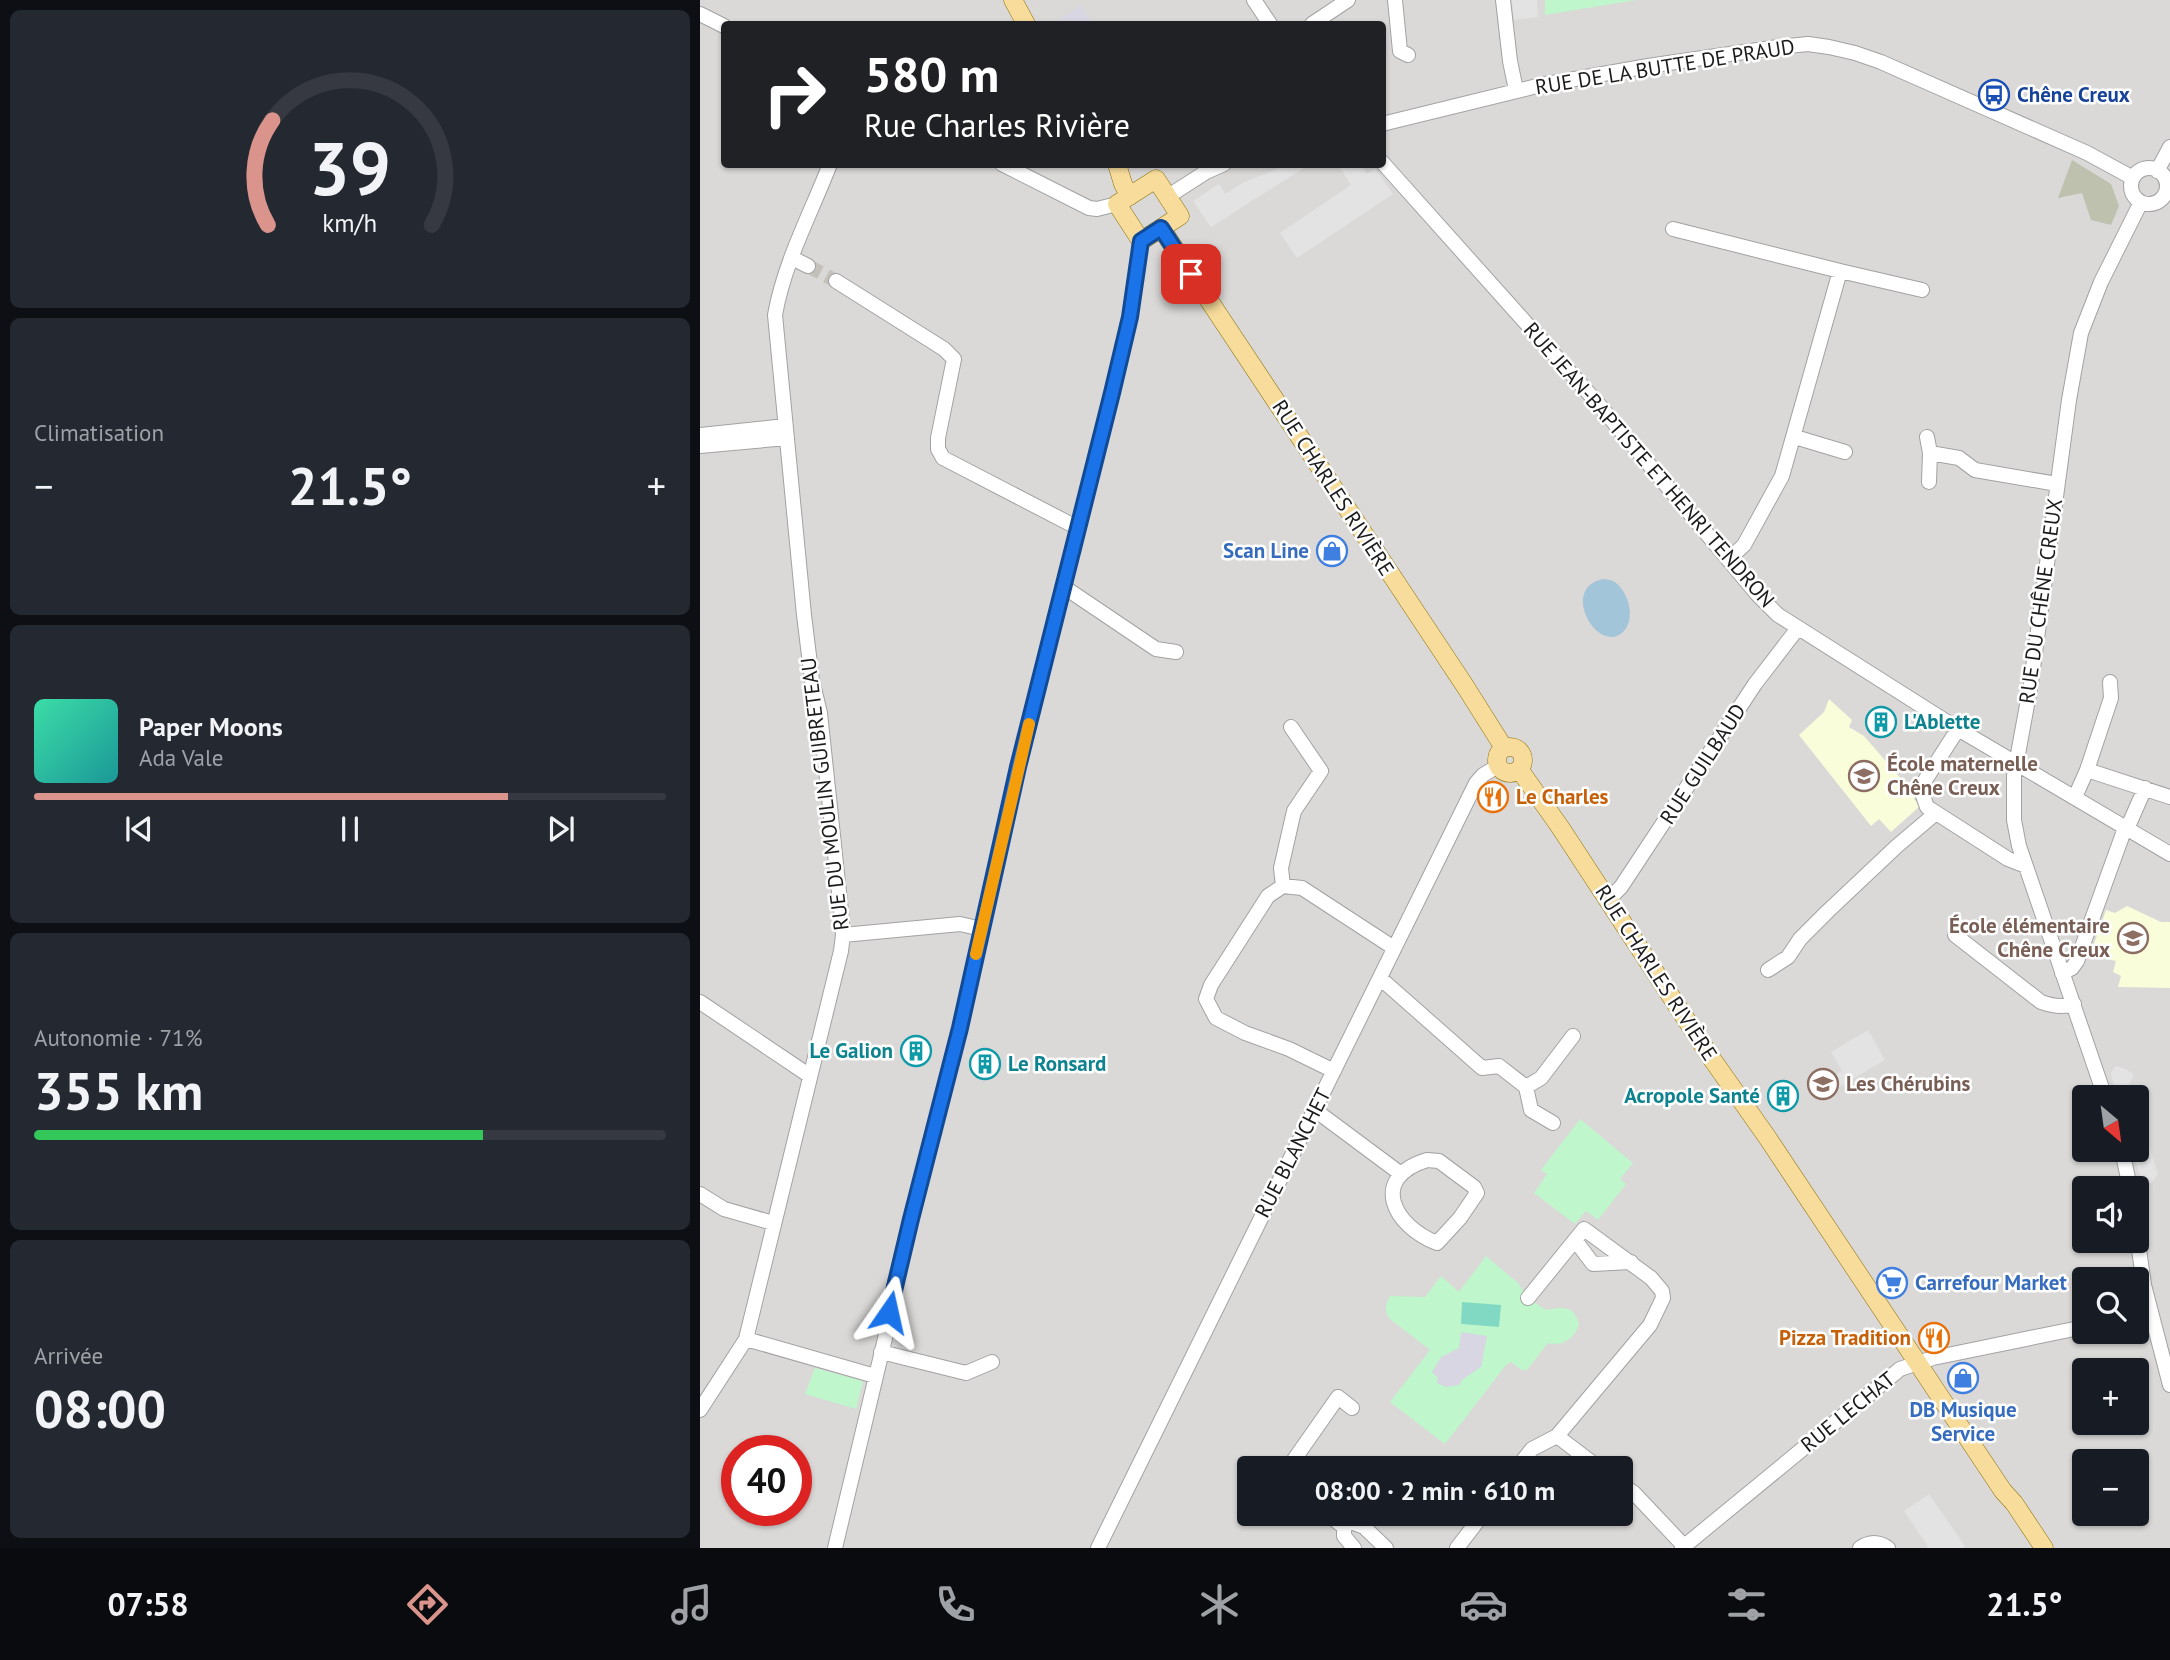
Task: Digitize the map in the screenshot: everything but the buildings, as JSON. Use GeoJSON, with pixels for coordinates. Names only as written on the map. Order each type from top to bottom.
{"type":"FeatureCollection","features":[{"type":"Feature","properties":{"kind":"main road"},"geometry":{"type":"LineString","coordinates":[[1013,0],[1024,21]]}},
{"type":"Feature","properties":{"kind":"main road"},"geometry":{"type":"LineString","coordinates":[[1119,168],[1123,200],[1141,241],[1180,216],[1156,179],[1123,200]]}},
{"type":"Feature","properties":{"kind":"main road"},"geometry":{"type":"LineString","coordinates":[[1124,168],[1146,185]]}},
{"type":"Feature","properties":{"kind":"main road","name":"RUE CHARLES RIVIÈRE"},"geometry":{"type":"LineString","coordinates":[[1161,228],[1504,748],[1512,747],[1519,751],[1523,758],[1519,769],[1609,899],[1712,1059],[2003,1491],[2044,1548]]}},
{"type":"Feature","properties":{"kind":"main road"},"geometry":{"type":"LineString","coordinates":[[1504,748],[1496,758],[1498,766],[1507,773],[1519,769]]}},
{"type":"Feature","properties":{"kind":"main road","name":"RUE CHARLES RIVIÈRE"},"geometry":{"type":"LineString","coordinates":[[2003,1491],[2007,1507],[2030,1548]]}},
{"type":"Feature","properties":{"kind":"street"},"geometry":{"type":"LineString","coordinates":[[1254,0],[1268,21]]}},
{"type":"Feature","properties":{"kind":"street"},"geometry":{"type":"LineString","coordinates":[[1316,21],[1348,0]]}},
{"type":"Feature","properties":{"kind":"street"},"geometry":{"type":"LineString","coordinates":[[1395,0],[1400,51],[1408,55]]}},
{"type":"Feature","properties":{"kind":"street"},"geometry":{"type":"LineString","coordinates":[[1503,0],[1516,90]]}},
{"type":"Feature","properties":{"kind":"street"},"geometry":{"type":"LineString","coordinates":[[700,14],[721,24]]}},
{"type":"Feature","properties":{"kind":"street","name":"RUE DE LA BUTTE DE PRAUD"},"geometry":{"type":"LineString","coordinates":[[1386,123],[1516,90],[1648,66],[1808,44],[1855,52],[1881,62],[2087,153],[2133,178]]}},
{"type":"Feature","properties":{"kind":"street"},"geometry":{"type":"LineString","coordinates":[[2157,171],[2170,147]]}},
{"type":"Feature","properties":{"kind":"street","name":"RUE JEAN-BAPTISTE ET HENRI TENDRON"},"geometry":{"type":"LineString","coordinates":[[1386,167],[1416,197],[1592,397],[1764,601],[1798,628],[1958,729],[2170,854]]}},
{"type":"Feature","properties":{"kind":"street","name":"RUE DU MOULIN GUIBRETEAU"},"geometry":{"type":"LineString","coordinates":[[700,1410],[746,1339],[843,935],[820,713],[812,680],[804,615],[775,315],[778,297],[792,258],[828,168]]}},
{"type":"Feature","properties":{"kind":"street"},"geometry":{"type":"LineString","coordinates":[[1010,168],[1089,208],[1097,209],[1123,200]]}},
{"type":"Feature","properties":{"kind":"street"},"geometry":{"type":"LineString","coordinates":[[1167,197],[1215,168]]}},
{"type":"Feature","properties":{"kind":"street"},"geometry":{"type":"LineString","coordinates":[[2145,169],[2157,171],[2165,181],[2167,194],[2155,202],[2141,202],[2132,191],[2133,178],[2145,169]]}},
{"type":"Feature","properties":{"kind":"street","name":"RUE DU CHÊNE CREUX"},"geometry":{"type":"LineString","coordinates":[[2101,1085],[2026,866],[2014,820],[2012,795],[2015,762],[2031,683],[2057,484],[2081,333],[2101,282],[2141,202]]}},
{"type":"Feature","properties":{"kind":"street"},"geometry":{"type":"LineString","coordinates":[[1673,229],[1922,290]]}},
{"type":"Feature","properties":{"kind":"street"},"geometry":{"type":"LineString","coordinates":[[835,1548],[895,1283],[960,1028],[1018,767],[1130,317],[1141,241]]}},
{"type":"Feature","properties":{"kind":"street"},"geometry":{"type":"LineString","coordinates":[[792,258],[808,266]]}},
{"type":"Feature","properties":{"kind":"street"},"geometry":{"type":"LineString","coordinates":[[1729,559],[1741,550],[1782,476],[1840,271]]}},
{"type":"Feature","properties":{"kind":"street"},"geometry":{"type":"LineString","coordinates":[[836,281],[944,349],[954,359],[939,438],[938,449],[943,458],[1078,528]]}},
{"type":"Feature","properties":{"kind":"street"},"geometry":{"type":"LineString","coordinates":[[700,435],[786,432]]}},
{"type":"Feature","properties":{"kind":"street"},"geometry":{"type":"LineString","coordinates":[[700,446],[786,432]]}},
{"type":"Feature","properties":{"kind":"street"},"geometry":{"type":"LineString","coordinates":[[1795,437],[1845,452]]}},
{"type":"Feature","properties":{"kind":"street"},"geometry":{"type":"LineString","coordinates":[[1927,437],[1930,453],[1929,482]]}},
{"type":"Feature","properties":{"kind":"street"},"geometry":{"type":"LineString","coordinates":[[1930,453],[1959,458],[1975,470],[2057,484]]}},
{"type":"Feature","properties":{"kind":"street"},"geometry":{"type":"LineString","coordinates":[[1064,587],[1156,649],[1175,652]]}},
{"type":"Feature","properties":{"kind":"street","name":"RUE GUILBAUD"},"geometry":{"type":"LineString","coordinates":[[1609,899],[1621,887],[1755,684],[1798,628]]}},
{"type":"Feature","properties":{"kind":"street"},"geometry":{"type":"LineString","coordinates":[[2075,797],[2111,698],[2110,682]]}},
{"type":"Feature","properties":{"kind":"street"},"geometry":{"type":"LineString","coordinates":[[1283,886],[1282,867],[1294,811],[1321,771],[1291,727]]}},
{"type":"Feature","properties":{"kind":"street"},"geometry":{"type":"LineString","coordinates":[[1958,729],[1921,790],[1927,807],[2013,863],[2026,866]]}},
{"type":"Feature","properties":{"kind":"street","name":"RUE BLANCHET"},"geometry":{"type":"LineString","coordinates":[[1098,1548],[1476,783],[1498,766]]}},
{"type":"Feature","properties":{"kind":"street"},"geometry":{"type":"LineString","coordinates":[[2087,770],[2170,797]]}},
{"type":"Feature","properties":{"kind":"street"},"geometry":{"type":"LineString","coordinates":[[2062,974],[2077,961],[2126,828],[2145,788]]}},
{"type":"Feature","properties":{"kind":"street"},"geometry":{"type":"LineString","coordinates":[[1768,970],[1788,957],[1800,939],[1828,911],[1936,813]]}},
{"type":"Feature","properties":{"kind":"street"},"geometry":{"type":"LineString","coordinates":[[1334,1072],[1289,1049],[1216,1018],[1206,999],[1211,985],[1268,896],[1283,886],[1302,888],[1394,948]]}},
{"type":"Feature","properties":{"kind":"street"},"geometry":{"type":"LineString","coordinates":[[843,935],[960,924],[982,929]]}},
{"type":"Feature","properties":{"kind":"street"},"geometry":{"type":"LineString","coordinates":[[1955,935],[2041,1002],[2067,1007],[2074,1004]]}},
{"type":"Feature","properties":{"kind":"street"},"geometry":{"type":"LineString","coordinates":[[1380,978],[1482,1068],[1499,1066],[1526,1087],[1531,1110],[1553,1123]]}},
{"type":"Feature","properties":{"kind":"street"},"geometry":{"type":"LineString","coordinates":[[700,1002],[810,1076]]}},
{"type":"Feature","properties":{"kind":"street"},"geometry":{"type":"LineString","coordinates":[[1526,1087],[1541,1078],[1573,1036]]}},
{"type":"Feature","properties":{"kind":"street"},"geometry":{"type":"LineString","coordinates":[[1315,1110],[1402,1174]]}},
{"type":"Feature","properties":{"kind":"street"},"geometry":{"type":"LineString","coordinates":[[1427,1160],[1439,1161],[1474,1187],[1477,1193],[1460,1218],[1437,1243],[1414,1228],[1396,1211],[1392,1199],[1393,1188],[1402,1174],[1410,1165],[1427,1160]]}},
{"type":"Feature","properties":{"kind":"street"},"geometry":{"type":"LineString","coordinates":[[700,1194],[724,1209],[773,1223]]}},
{"type":"Feature","properties":{"kind":"street"},"geometry":{"type":"LineString","coordinates":[[1526,1456],[1532,1449],[1557,1436],[1650,1325],[1663,1298],[1662,1292],[1651,1278],[1584,1229],[1528,1298]]}},
{"type":"Feature","properties":{"kind":"street"},"geometry":{"type":"LineString","coordinates":[[1575,1240],[1593,1264],[1632,1262]]}},
{"type":"Feature","properties":{"kind":"street"},"geometry":{"type":"LineString","coordinates":[[2149,1328],[2170,1385]]}},
{"type":"Feature","properties":{"kind":"street","name":"RUE LECHAT"},"geometry":{"type":"LineString","coordinates":[[1683,1547],[1900,1369],[1933,1358],[2072,1329]]}},
{"type":"Feature","properties":{"kind":"street"},"geometry":{"type":"LineString","coordinates":[[746,1339],[875,1376]]}},
{"type":"Feature","properties":{"kind":"street"},"geometry":{"type":"LineString","coordinates":[[881,1352],[966,1373],[992,1362]]}},
{"type":"Feature","properties":{"kind":"street"},"geometry":{"type":"LineString","coordinates":[[1297,1456],[1338,1397],[1352,1408]]}},
{"type":"Feature","properties":{"kind":"street"},"geometry":{"type":"LineString","coordinates":[[1557,1436],[1583,1456]]}},
{"type":"Feature","properties":{"kind":"street"},"geometry":{"type":"LineString","coordinates":[[1633,1492],[1683,1547]]}},
{"type":"Feature","properties":{"kind":"street"},"geometry":{"type":"LineString","coordinates":[[1354,1548],[1344,1536],[1344,1527],[1352,1522],[1371,1532],[1387,1548]]}},
{"type":"Feature","properties":{"kind":"street"},"geometry":{"type":"LineString","coordinates":[[1457,1548],[1474,1526]]}},
{"type":"Feature","properties":{"kind":"street"},"geometry":{"type":"LineString","coordinates":[[1860,1548],[1877,1542],[1888,1548]]}},
{"type":"Feature","properties":{"kind":"shaded area"},"geometry":{"type":"Polygon","coordinates":[[[700,0],[2170,0],[2170,1548],[700,1548],[700,0]]]}},
{"type":"Feature","properties":{"kind":"shaded area"},"geometry":{"type":"Polygon","coordinates":[[[1512,0],[1537,0],[1538,17],[1514,20],[1512,0]]]}},
{"type":"Feature","properties":{"kind":"shaded area"},"geometry":{"type":"Polygon","coordinates":[[[1081,6],[1091,21],[1058,21],[1081,6]]]}},
{"type":"Feature","properties":{"kind":"shaded area"},"geometry":{"type":"Polygon","coordinates":[[[2072,160],[2111,184],[2119,206],[2111,225],[2091,220],[2082,193],[2058,198],[2072,160]]]}},
{"type":"Feature","properties":{"kind":"shaded area"},"geometry":{"type":"Polygon","coordinates":[[[1279,168],[1304,168],[1211,227],[1193,201],[1219,184],[1225,194],[1244,182],[1279,168]]]}},
{"type":"Feature","properties":{"kind":"shaded area"},"geometry":{"type":"Polygon","coordinates":[[[1340,168],[1363,168],[1367,174],[1375,169],[1393,194],[1297,258],[1280,233],[1351,185],[1340,168]]]}},
{"type":"Feature","properties":{"kind":"shaded area","name":"École maternelle Chêne Creux"},"geometry":{"type":"Polygon","coordinates":[[[1829,699],[1852,720],[1849,727],[1864,736],[1916,796],[1914,799],[1920,806],[1891,832],[1879,819],[1871,826],[1799,735],[1824,712],[1829,699]]]}},
{"type":"Feature","properties":{"kind":"shaded area","name":"École élémentaire Chêne Creux"},"geometry":{"type":"Polygon","coordinates":[[[2127,906],[2161,922],[2170,922],[2170,988],[2118,987],[2121,976],[2113,972],[2116,961],[2090,955],[2106,910],[2115,913],[2127,906]]]}},
{"type":"Feature","properties":{"kind":"shaded area"},"geometry":{"type":"Polygon","coordinates":[[[1868,1030],[1885,1060],[1836,1089],[1830,1078],[1842,1071],[1831,1052],[1868,1030]]]}},
{"type":"Feature","properties":{"kind":"shaded area"},"geometry":{"type":"Polygon","coordinates":[[[2115,1066],[2134,1075],[2129,1085],[2114,1085],[2111,1073],[2115,1066]]]}},
{"type":"Feature","properties":{"kind":"shaded area"},"geometry":{"type":"Polygon","coordinates":[[[2149,1146],[2158,1174],[2151,1183],[2149,1176],[2140,1176],[2136,1162],[2149,1162],[2149,1146]]]}},
{"type":"Feature","properties":{"kind":"shaded area"},"geometry":{"type":"Polygon","coordinates":[[[1461,1332],[1487,1336],[1481,1367],[1459,1385],[1446,1387],[1437,1383],[1438,1378],[1432,1372],[1441,1357],[1459,1348],[1461,1332]]]}},
{"type":"Feature","properties":{"kind":"shaded area"},"geometry":{"type":"Polygon","coordinates":[[[1929,1494],[1965,1546],[1963,1548],[1929,1548],[1904,1511],[1929,1494]]]}},
{"type":"Feature","properties":{"kind":"green space"},"geometry":{"type":"Polygon","coordinates":[[[1545,0],[1636,0],[1545,15],[1545,0]]]}},
{"type":"Feature","properties":{"kind":"green space"},"geometry":{"type":"Polygon","coordinates":[[[1580,1119],[1633,1163],[1620,1179],[1626,1184],[1598,1220],[1586,1211],[1575,1224],[1534,1193],[1547,1174],[1541,1170],[1580,1119]]]}},
{"type":"Feature","properties":{"kind":"green space"},"geometry":{"type":"Polygon","coordinates":[[[1486,1256],[1518,1283],[1528,1298],[1546,1310],[1571,1310],[1579,1324],[1568,1340],[1559,1344],[1548,1343],[1527,1370],[1522,1370],[1511,1362],[1506,1365],[1445,1444],[1390,1402],[1430,1350],[1390,1319],[1386,1305],[1390,1296],[1425,1297],[1441,1276],[1459,1292],[1486,1256]]]}},
{"type":"Feature","properties":{"kind":"green space"},"geometry":{"type":"Polygon","coordinates":[[[1462,1302],[1501,1305],[1499,1327],[1461,1324],[1462,1302]]]}},
{"type":"Feature","properties":{"kind":"green space"},"geometry":{"type":"Polygon","coordinates":[[[815,1368],[863,1381],[856,1409],[805,1394],[815,1368]]]}},
{"type":"Feature","properties":{"kind":"water"},"geometry":{"type":"Polygon","coordinates":[[[1605,579],[1614,581],[1621,587],[1630,614],[1627,627],[1613,637],[1603,635],[1593,627],[1583,605],[1584,593],[1591,584],[1605,579]]]}},
{"type":"Feature","properties":{"kind":"tunnel"},"geometry":{"type":"LineString","coordinates":[[808,266],[836,281]]}},
{"type":"Feature","properties":{"kind":"slow traffic"},"geometry":{"type":"LineString","coordinates":[[976,954],[1029,724]]}},
{"type":"Feature","properties":{"kind":"place","name":"Chêne Creux"},"geometry":{"type":"Point","coordinates":[1994,95]}},
{"type":"Feature","properties":{"kind":"place","name":"Scan Line"},"geometry":{"type":"Point","coordinates":[1332,551]}},
{"type":"Feature","properties":{"kind":"place","name":"L'Ablette"},"geometry":{"type":"Point","coordinates":[1881,722]}},
{"type":"Feature","properties":{"kind":"place","name":"École maternelle Chêne Creux"},"geometry":{"type":"Point","coordinates":[1864,776]}},
{"type":"Feature","properties":{"kind":"place","name":"Le Charles"},"geometry":{"type":"Point","coordinates":[1493,797]}},
{"type":"Feature","properties":{"kind":"place","name":"École élémentaire Chêne Creux"},"geometry":{"type":"Point","coordinates":[2133,938]}},
{"type":"Feature","properties":{"kind":"place","name":"Le Galion"},"geometry":{"type":"Point","coordinates":[916,1051]}},
{"type":"Feature","properties":{"kind":"place","name":"Le Ronsard"},"geometry":{"type":"Point","coordinates":[985,1064]}},
{"type":"Feature","properties":{"kind":"place","name":"Les Chérubins"},"geometry":{"type":"Point","coordinates":[1823,1084]}},
{"type":"Feature","properties":{"kind":"place","name":"Acropole Santé"},"geometry":{"type":"Point","coordinates":[1783,1096]}},
{"type":"Feature","properties":{"kind":"place","name":"Carrefour Market"},"geometry":{"type":"Point","coordinates":[1892,1283]}},
{"type":"Feature","properties":{"kind":"place","name":"Pizza Tradition"},"geometry":{"type":"Point","coordinates":[1934,1338]}},
{"type":"Feature","properties":{"kind":"place","name":"DB Musique Service"},"geometry":{"type":"Point","coordinates":[1963,1378]}},
{"type":"Feature","properties":{"kind":"route"},"geometry":{"type":"LineString","coordinates":[[889,1312],[960,1028],[1018,767],[1130,317],[1141,241],[1161,228],[1191,274]]}}]}
